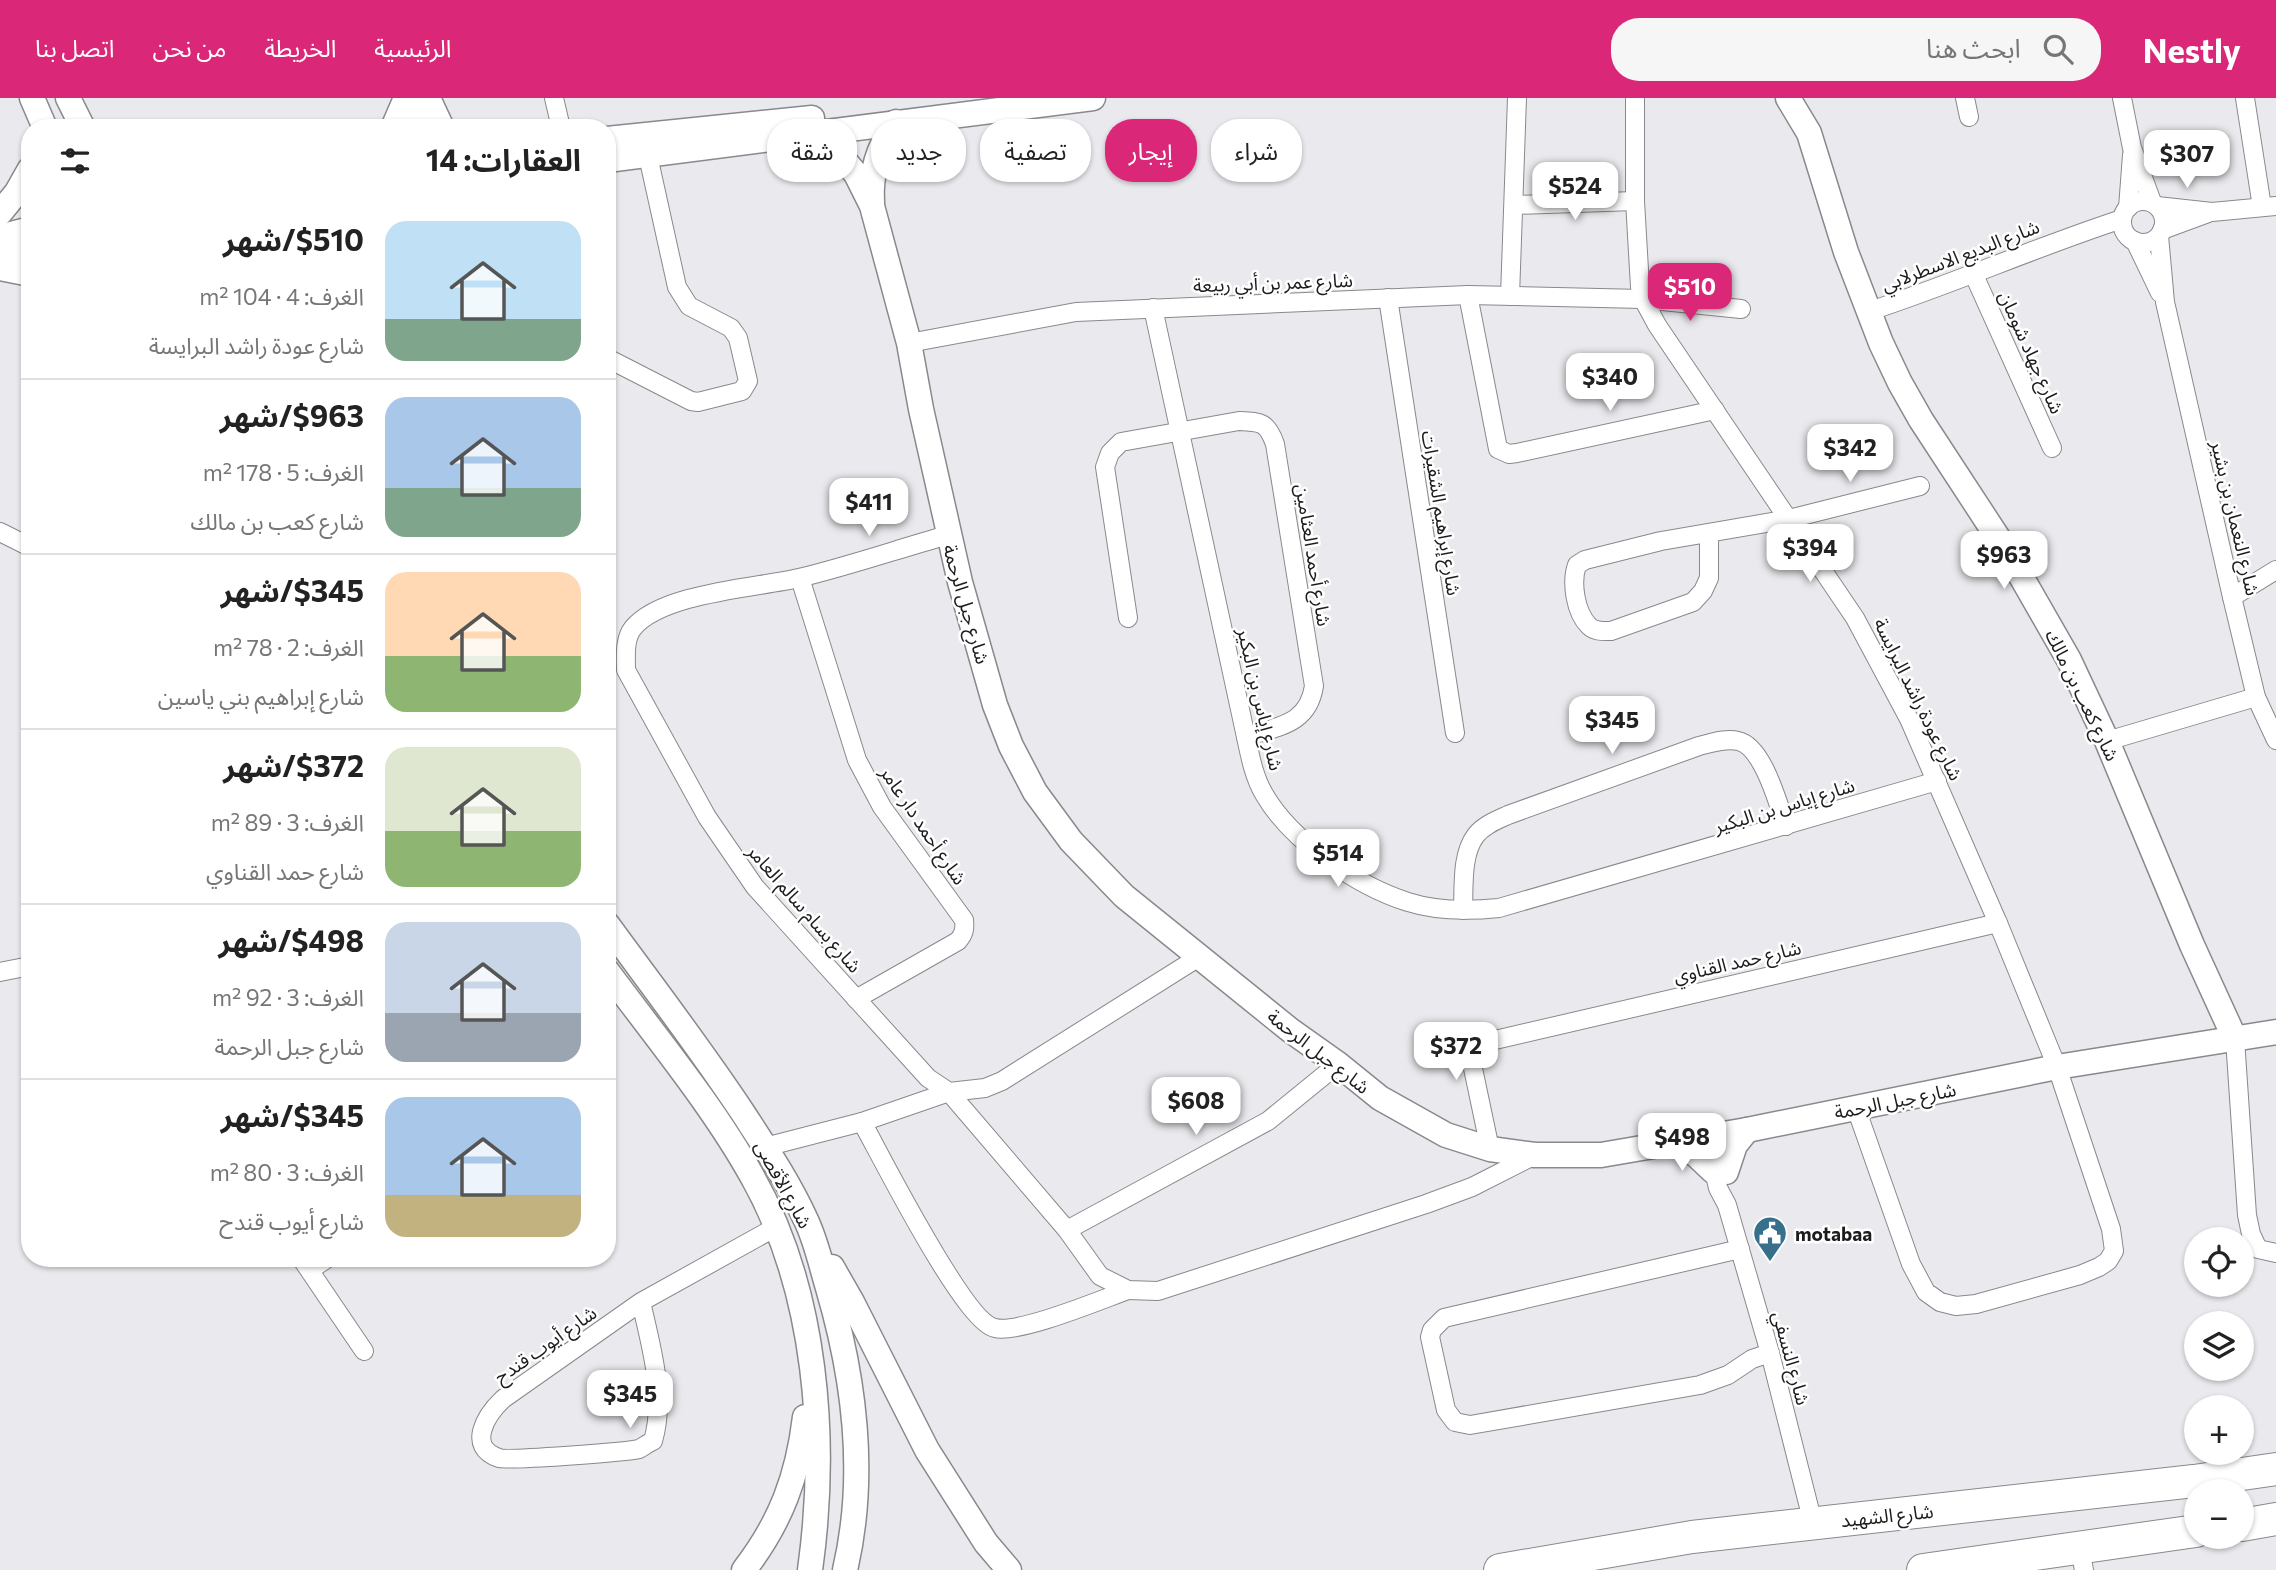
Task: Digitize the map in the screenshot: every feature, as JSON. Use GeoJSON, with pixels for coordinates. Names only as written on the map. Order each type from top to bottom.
{"type":"FeatureCollection","features":[{"type":"Feature","properties":{"kind":"highway","name":"شارع الشهيد"},"geometry":{"type":"LineString","coordinates":[[1500,1570],[1645,1544],[2276,1469]]}},
{"type":"Feature","properties":{"kind":"highway"},"geometry":{"type":"LineString","coordinates":[[2254,1522],[2276,1519]]}},
{"type":"Feature","properties":{"kind":"highway"},"geometry":{"type":"LineString","coordinates":[[1923,1570],[2082,1559],[2184,1534]]}},
{"type":"Feature","properties":{"kind":"street"},"geometry":{"type":"LineString","coordinates":[[397,119],[407,98],[429,119]]}},
{"type":"Feature","properties":{"kind":"street"},"geometry":{"type":"LineString","coordinates":[[428,98],[435,119]]}},
{"type":"Feature","properties":{"kind":"street"},"geometry":{"type":"LineString","coordinates":[[554,98],[559,119]]}},
{"type":"Feature","properties":{"kind":"street"},"geometry":{"type":"LineString","coordinates":[[616,138],[969,98]]}},
{"type":"Feature","properties":{"kind":"street"},"geometry":{"type":"LineString","coordinates":[[921,119],[1093,98]]}},
{"type":"Feature","properties":{"kind":"street"},"geometry":{"type":"LineString","coordinates":[[1510,296],[1517,98]]}},
{"type":"Feature","properties":{"kind":"street","name":"شارع عودة راشد البرايسة"},"geometry":{"type":"LineString","coordinates":[[1635,98],[1635,201],[1643,299],[1657,325],[1855,618],[1909,719],[2057,1067],[2111,1229],[2114,1251],[2108,1261],[2080,1275],[1976,1304],[1956,1306],[1940,1302],[1926,1292],[1918,1279],[1856,1108]]}},
{"type":"Feature","properties":{"kind":"street","name":"شارع كعب بن مالك"},"geometry":{"type":"LineString","coordinates":[[1788,98],[1809,133],[1867,312],[1900,383],[1999,540],[2069,660],[2107,741],[2192,945],[2235,1039]]}},
{"type":"Feature","properties":{"kind":"street","name":"شارع كعب بن مالك"},"geometry":{"type":"LineString","coordinates":[[1809,98],[1809,133]]}},
{"type":"Feature","properties":{"kind":"street"},"geometry":{"type":"LineString","coordinates":[[1965,98],[1969,117]]}},
{"type":"Feature","properties":{"kind":"street"},"geometry":{"type":"LineString","coordinates":[[2122,98],[2132,148],[2155,204],[2164,217],[2161,233]]}},
{"type":"Feature","properties":{"kind":"street"},"geometry":{"type":"LineString","coordinates":[[2125,214],[2139,201],[2212,212],[2269,206],[2245,98]]}},
{"type":"Feature","properties":{"kind":"street"},"geometry":{"type":"LineString","coordinates":[[616,159],[767,140]]}},
{"type":"Feature","properties":{"kind":"street"},"geometry":{"type":"LineString","coordinates":[[2132,148],[2125,214],[2125,232],[2132,239],[2147,242],[2161,233],[2212,212]]}},
{"type":"Feature","properties":{"kind":"street"},"geometry":{"type":"LineString","coordinates":[[616,363],[691,401],[705,401],[742,391],[748,381],[738,338],[731,328],[689,306],[677,287],[648,156]]}},
{"type":"Feature","properties":{"kind":"street","name":"شارع جبل الرحمة"},"geometry":{"type":"LineString","coordinates":[[857,179],[872,206]]}},
{"type":"Feature","properties":{"kind":"street","name":"شارع جبل الرحمة"},"geometry":{"type":"LineString","coordinates":[[872,182],[872,206],[909,343],[948,535],[995,705],[1011,747],[1035,792],[1071,841],[1103,877],[1290,1030],[1380,1098],[1413,1119],[1446,1135],[1490,1149],[1535,1156],[1601,1155],[1747,1130],[2057,1067],[2276,1032]]}},
{"type":"Feature","properties":{"kind":"street"},"geometry":{"type":"LineString","coordinates":[[0,214],[21,185]]}},
{"type":"Feature","properties":{"kind":"street"},"geometry":{"type":"LineString","coordinates":[[1514,205],[1635,201]]}},
{"type":"Feature","properties":{"kind":"street","name":"شارع البديع الاسطرلابي"},"geometry":{"type":"LineString","coordinates":[[1867,312],[1974,275],[2125,214]]}},
{"type":"Feature","properties":{"kind":"street"},"geometry":{"type":"LineString","coordinates":[[0,237],[21,231]]}},
{"type":"Feature","properties":{"kind":"street","name":"شارع النعمان بن بشير"},"geometry":{"type":"LineString","coordinates":[[2161,233],[2165,302],[2256,697],[2276,740]]}},
{"type":"Feature","properties":{"kind":"street","name":"شارع البديع الاسطرلابي"},"geometry":{"type":"LineString","coordinates":[[2068,237],[2132,239]]}},
{"type":"Feature","properties":{"kind":"street","name":"شارع النعمان بن بشير"},"geometry":{"type":"LineString","coordinates":[[2132,239],[2165,302]]}},
{"type":"Feature","properties":{"kind":"street"},"geometry":{"type":"LineString","coordinates":[[0,259],[21,254]]}},
{"type":"Feature","properties":{"kind":"street"},"geometry":{"type":"LineString","coordinates":[[0,268],[21,272]]}},
{"type":"Feature","properties":{"kind":"street","name":"شارع جهاد شومان"},"geometry":{"type":"LineString","coordinates":[[1974,275],[2052,448]]}},
{"type":"Feature","properties":{"kind":"street"},"geometry":{"type":"LineString","coordinates":[[1468,295],[1498,449],[1504,453],[1517,453],[1715,410]]}},
{"type":"Feature","properties":{"kind":"street","name":"شارع عمر بن أبي ربيعة"},"geometry":{"type":"LineString","coordinates":[[909,343],[1076,312],[1388,298],[1468,295],[1643,299],[1741,309]]}},
{"type":"Feature","properties":{"kind":"street","name":"شارع إبراهيم الشقيرات"},"geometry":{"type":"LineString","coordinates":[[1388,298],[1455,733]]}},
{"type":"Feature","properties":{"kind":"street","name":"شارع إياس بن البكير"},"geometry":{"type":"LineString","coordinates":[[1153,308],[1252,766],[1263,792],[1280,817],[1303,840],[1376,890],[1410,903],[1463,911],[1499,908],[1937,781]]}},
{"type":"Feature","properties":{"kind":"street","name":"شارع أحمد العثامين"},"geometry":{"type":"LineString","coordinates":[[1181,430],[1239,421],[1258,422],[1269,429],[1275,444],[1314,686],[1312,702],[1293,721],[1246,737]]}},
{"type":"Feature","properties":{"kind":"street"},"geometry":{"type":"LineString","coordinates":[[1128,618],[1105,467],[1110,453],[1121,442],[1181,430]]}},
{"type":"Feature","properties":{"kind":"street"},"geometry":{"type":"LineString","coordinates":[[1709,533],[1709,578],[1703,591],[1693,602],[1611,631],[1598,631],[1589,626],[1581,613],[1573,577],[1577,565],[1585,560],[1661,541],[1788,519],[1920,486]]}},
{"type":"Feature","properties":{"kind":"street"},"geometry":{"type":"LineString","coordinates":[[0,532],[21,542]]}},
{"type":"Feature","properties":{"kind":"street"},"geometry":{"type":"LineString","coordinates":[[800,578],[948,535]]}},
{"type":"Feature","properties":{"kind":"street"},"geometry":{"type":"LineString","coordinates":[[2232,597],[2276,570]]}},
{"type":"Feature","properties":{"kind":"street","name":"شارع أحمد دار عامر"},"geometry":{"type":"LineString","coordinates":[[800,578],[857,760],[882,807],[964,920],[965,928],[958,941],[856,999]]}},
{"type":"Feature","properties":{"kind":"street","name":"شارع بسام سالم العامر"},"geometry":{"type":"LineString","coordinates":[[800,578],[682,600],[650,614],[632,629],[626,647],[626,670],[689,786],[724,844],[755,887],[928,1078],[949,1092],[1067,1230],[1100,1276],[1128,1290]]}},
{"type":"Feature","properties":{"kind":"street"},"geometry":{"type":"LineString","coordinates":[[2107,741],[2256,697]]}},
{"type":"Feature","properties":{"kind":"street"},"geometry":{"type":"LineString","coordinates":[[1463,911],[1468,854],[1475,836],[1489,824],[1508,814],[1699,746],[1730,740],[1741,741],[1747,745],[1765,770],[1786,826]]}},
{"type":"Feature","properties":{"kind":"street","name":"شارع حمد القناوي"},"geometry":{"type":"LineString","coordinates":[[1490,1149],[1471,1054],[1478,1044],[1998,923]]}},
{"type":"Feature","properties":{"kind":"street","name":"شارع الأقصى"},"geometry":{"type":"LineString","coordinates":[[616,936],[711,1065],[765,1147],[799,1205],[813,1237],[838,1325],[854,1409],[857,1485],[854,1523],[845,1570]]}},
{"type":"Feature","properties":{"kind":"street"},"geometry":{"type":"LineString","coordinates":[[765,1147],[862,1122],[949,1092],[985,1088],[1002,1081],[1199,957]]}},
{"type":"Feature","properties":{"kind":"street"},"geometry":{"type":"LineString","coordinates":[[0,972],[21,968]]}},
{"type":"Feature","properties":{"kind":"street","name":"شارع الأقصى"},"geometry":{"type":"LineString","coordinates":[[616,983],[730,1140],[752,1177],[776,1227],[794,1278],[806,1330],[818,1450],[816,1516],[810,1570]]}},
{"type":"Feature","properties":{"kind":"street"},"geometry":{"type":"LineString","coordinates":[[2235,1039],[2247,1214],[2251,1234],[2258,1249],[2276,1253]]}},
{"type":"Feature","properties":{"kind":"street"},"geometry":{"type":"LineString","coordinates":[[1067,1230],[1268,1121],[1338,1064]]}},
{"type":"Feature","properties":{"kind":"street"},"geometry":{"type":"LineString","coordinates":[[862,1122],[930,1247],[976,1316],[992,1328],[1012,1330],[1128,1290],[1158,1291],[1413,1208],[1472,1187],[1535,1156]]}},
{"type":"Feature","properties":{"kind":"street"},"geometry":{"type":"LineString","coordinates":[[1676,1143],[1719,1172],[1747,1130]]}},
{"type":"Feature","properties":{"kind":"street","name":"شارع النسفي"},"geometry":{"type":"LineString","coordinates":[[1712,1136],[1719,1172],[1728,1186],[1727,1205],[1770,1353],[1813,1523]]}},
{"type":"Feature","properties":{"kind":"street","name":"شارع أيوب قندح"},"geometry":{"type":"LineString","coordinates":[[641,1302],[650,1342],[656,1391],[658,1422],[653,1441],[638,1449],[567,1455],[502,1459],[487,1452],[481,1441],[483,1424],[490,1411],[503,1399],[641,1302],[776,1227]]}},
{"type":"Feature","properties":{"kind":"street"},"geometry":{"type":"LineString","coordinates":[[813,1237],[852,1301],[927,1450],[986,1543],[1010,1570]]}},
{"type":"Feature","properties":{"kind":"street"},"geometry":{"type":"LineString","coordinates":[[1740,1249],[1444,1318],[1430,1337],[1446,1410],[1455,1422],[1470,1424],[1700,1385],[1728,1375],[1752,1359],[1770,1353]]}},
{"type":"Feature","properties":{"kind":"street"},"geometry":{"type":"LineString","coordinates":[[307,1267],[364,1351]]}},
{"type":"Feature","properties":{"kind":"street"},"geometry":{"type":"LineString","coordinates":[[744,1570],[783,1510],[802,1445],[811,1371]]}},
{"type":"Feature","properties":{"kind":"place","name":"motabaa"},"geometry":{"type":"Point","coordinates":[1770,1263]}}]}
